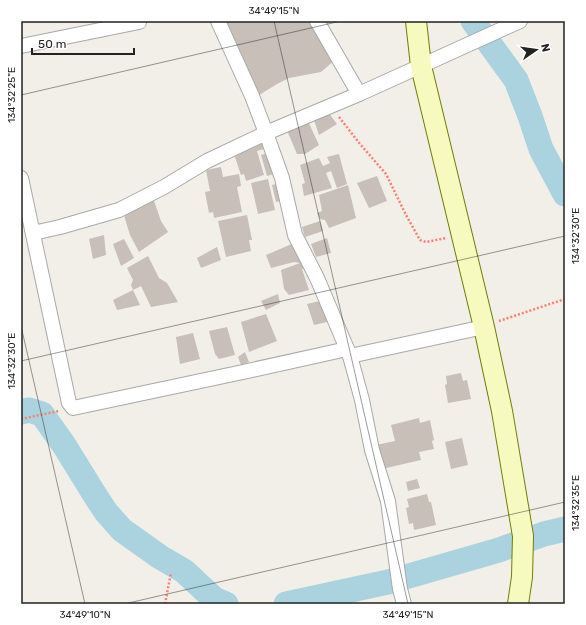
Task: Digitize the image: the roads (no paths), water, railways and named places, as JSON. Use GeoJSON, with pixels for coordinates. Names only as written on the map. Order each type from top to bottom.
{"type":"FeatureCollection","features":[{"type":"Feature","properties":{"kind":"street"},"geometry":{"type":"LineString","coordinates":[[21,46],[139,21]]}},
{"type":"Feature","properties":{"kind":"street"},"geometry":{"type":"LineString","coordinates":[[218,21],[252,96],[266,132],[282,178],[295,235],[317,278],[348,352],[362,400],[372,450],[388,501],[400,589],[404,604]]}},
{"type":"Feature","properties":{"kind":"street"},"geometry":{"type":"LineString","coordinates":[[317,21],[359,94]]}},
{"type":"Feature","properties":{"kind":"street"},"geometry":{"type":"LineString","coordinates":[[416,21],[421,66],[484,327],[502,411],[523,536],[522,577],[518,604]]}},
{"type":"Feature","properties":{"kind":"street"},"geometry":{"type":"LineString","coordinates":[[33,233],[119,210],[164,187],[207,161],[266,132],[359,94],[512,22]]}},
{"type":"Feature","properties":{"kind":"street"},"geometry":{"type":"LineString","coordinates":[[21,178],[68,403],[72,408],[235,374],[484,327]]}},
{"type":"Feature","properties":{"kind":"waterway"},"geometry":{"type":"LineString","coordinates":[[473,21],[516,80],[541,149],[565,194]]}},
{"type":"Feature","properties":{"kind":"waterway"},"geometry":{"type":"LineString","coordinates":[[21,412],[29,410],[42,414],[64,445],[106,512],[122,530],[160,557],[184,571],[214,599],[226,604]]}},
{"type":"Feature","properties":{"kind":"waterway"},"geometry":{"type":"LineString","coordinates":[[286,604],[388,582],[499,550],[544,534],[565,529]]}}]}
